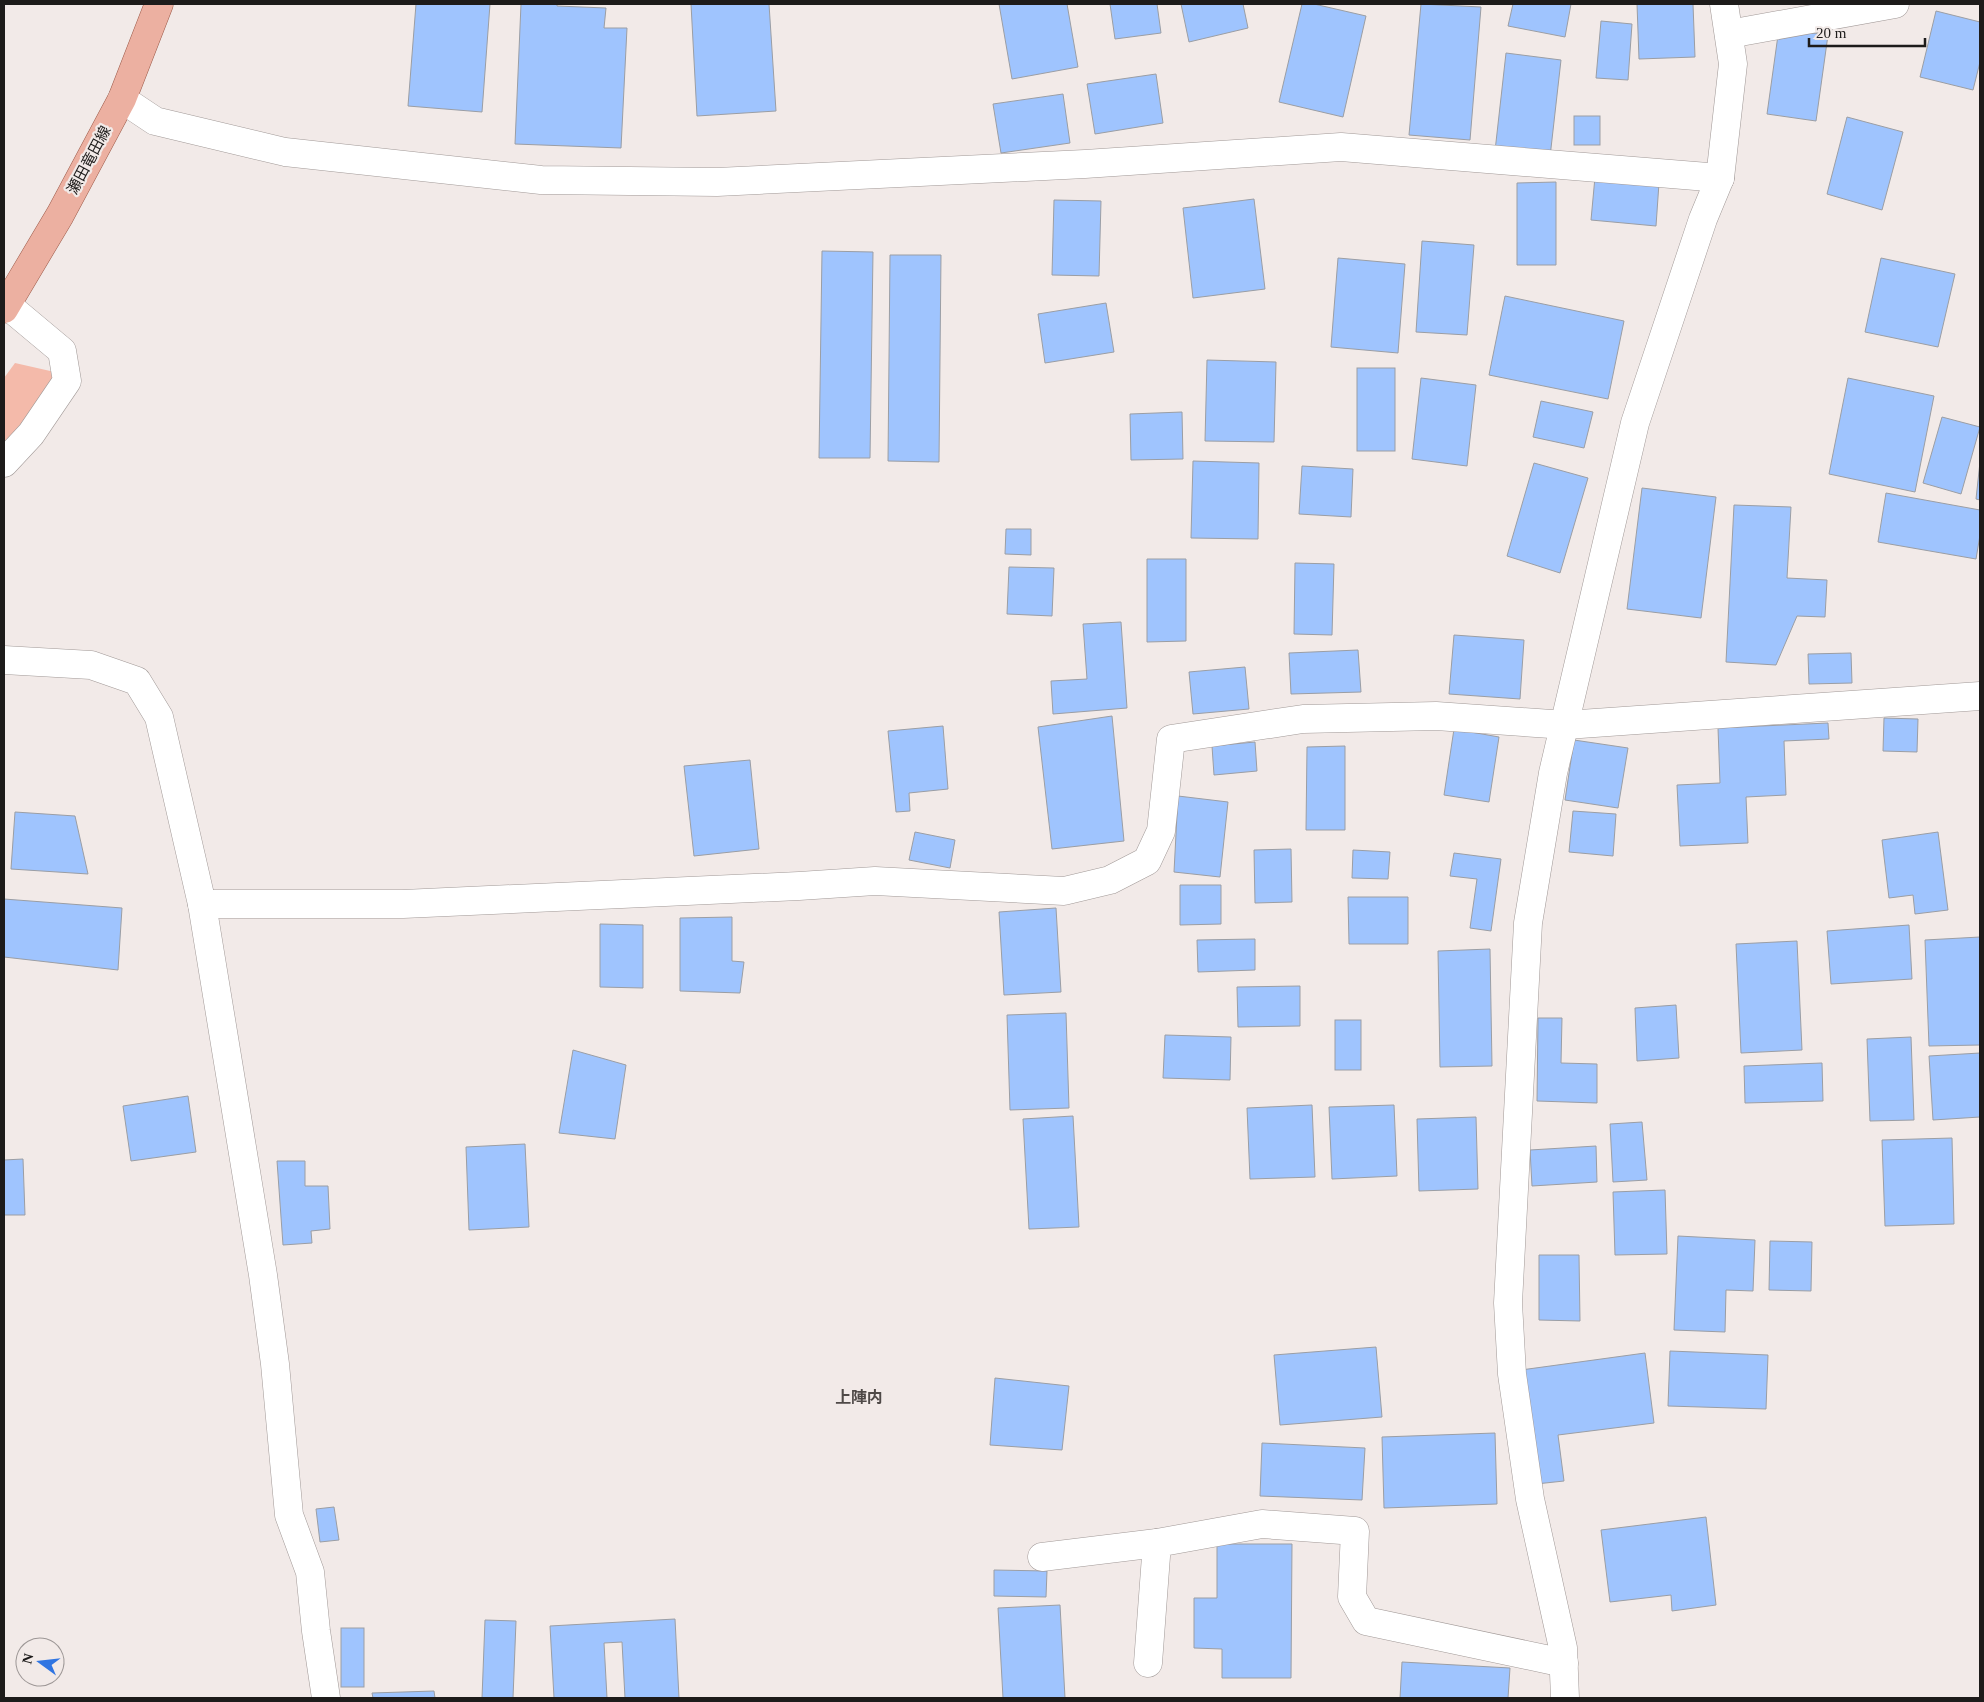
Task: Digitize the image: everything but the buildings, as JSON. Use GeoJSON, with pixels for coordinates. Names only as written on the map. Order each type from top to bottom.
{"type":"FeatureCollection","features":[{"type":"Feature","properties":{"kind":"main road","name":"瀬田竜田線"},"geometry":{"type":"LineString","coordinates":[[5,307],[60,216],[122,99],[159,4]]}},
{"type":"Feature","properties":{"kind":"street"},"geometry":{"type":"LineString","coordinates":[[1566,1698],[1563,1648],[1530,1499],[1512,1374],[1508,1303],[1528,923],[1553,773],[1635,423],[1703,218],[1720,178],[1733,64],[1724,4]]}},
{"type":"Feature","properties":{"kind":"street"},"geometry":{"type":"LineString","coordinates":[[1729,34],[1895,4]]}},
{"type":"Feature","properties":{"kind":"street"},"geometry":{"type":"LineString","coordinates":[[122,99],[155,121],[285,152],[541,180],[717,182],[1085,164],[1341,147],[1720,178]]}},
{"type":"Feature","properties":{"kind":"street"},"geometry":{"type":"LineString","coordinates":[[4,463],[31,434],[67,381],[62,351],[5,307]]}},
{"type":"Feature","properties":{"kind":"street"},"geometry":{"type":"LineString","coordinates":[[4,660],[90,665],[137,681],[159,717],[202,904],[264,1275],[275,1364],[289,1515],[310,1572],[326,1698]]}},
{"type":"Feature","properties":{"kind":"street"},"geometry":{"type":"LineString","coordinates":[[202,904],[403,904],[799,886],[874,880],[1064,891],[1110,880],[1147,861],[1161,831],[1171,739],[1303,719],[1436,716],[1566,724],[1980,696]]}},
{"type":"Feature","properties":{"kind":"street"},"geometry":{"type":"LineString","coordinates":[[1042,1557],[1157,1543],[1262,1524],[1355,1531],[1352,1597],[1366,1621],[1564,1663]]}},
{"type":"Feature","properties":{"kind":"street"},"geometry":{"type":"LineString","coordinates":[[1148,1662],[1157,1543]]}},
{"type":"Feature","properties":{"kind":"shaded area"},"geometry":{"type":"Polygon","coordinates":[[[15,363],[59,373],[4,460],[4,378],[15,363]]]}},
{"type":"Feature","properties":{"kind":"district","name":"上陣内"},"geometry":{"type":"Point","coordinates":[859,1397]}}]}
